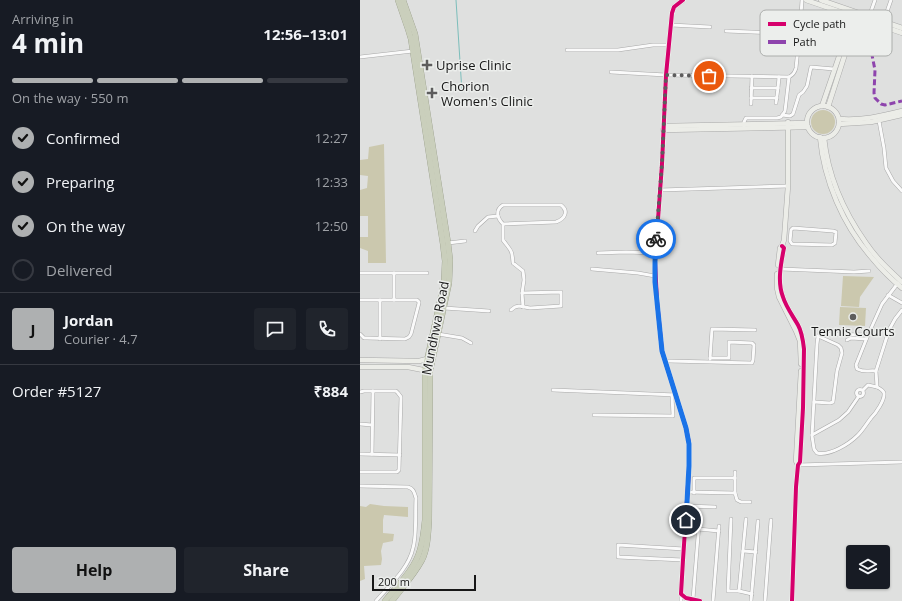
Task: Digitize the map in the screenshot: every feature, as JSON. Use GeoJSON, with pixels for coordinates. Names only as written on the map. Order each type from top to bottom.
{"type":"FeatureCollection","features":[{"type":"Feature","properties":{"kind":"highway","name":"Mundhwa Road"},"geometry":{"type":"LineString","coordinates":[[398,0],[415,51],[450,260],[448,291],[438,334],[429,360]]}},
{"type":"Feature","properties":{"kind":"highway","name":"Mundhwa Road"},"geometry":{"type":"LineString","coordinates":[[385,601],[414,565],[422,542],[424,520],[428,371],[445,275],[444,244],[415,51],[415,34],[404,0]]}},
{"type":"Feature","properties":{"kind":"highway","name":"Mundhwa Road"},"geometry":{"type":"LineString","coordinates":[[392,601],[422,560],[428,535],[428,371]]}},
{"type":"Feature","properties":{"kind":"street"},"geometry":{"type":"LineString","coordinates":[[681,601],[681,549],[686,506],[689,444],[686,428],[674,395],[662,351],[655,276],[655,253],[666,75],[672,10],[683,0]]}},
{"type":"Feature","properties":{"kind":"street"},"geometry":{"type":"LineString","coordinates":[[801,10],[802,0]]}},
{"type":"Feature","properties":{"kind":"street"},"geometry":{"type":"LineString","coordinates":[[806,0],[835,10]]}},
{"type":"Feature","properties":{"kind":"street"},"geometry":{"type":"LineString","coordinates":[[821,0],[849,10]]}},
{"type":"Feature","properties":{"kind":"street"},"geometry":{"type":"LineString","coordinates":[[871,10],[875,0]]}},
{"type":"Feature","properties":{"kind":"street"},"geometry":{"type":"LineString","coordinates":[[888,10],[891,0]]}},
{"type":"Feature","properties":{"kind":"street"},"geometry":{"type":"LineString","coordinates":[[671,24],[710,27]]}},
{"type":"Feature","properties":{"kind":"street"},"geometry":{"type":"LineString","coordinates":[[892,26],[902,28]]}},
{"type":"Feature","properties":{"kind":"street"},"geometry":{"type":"LineString","coordinates":[[892,28],[902,33]]}},
{"type":"Feature","properties":{"kind":"street"},"geometry":{"type":"LineString","coordinates":[[726,31],[760,32]]}},
{"type":"Feature","properties":{"kind":"street"},"geometry":{"type":"LineString","coordinates":[[567,50],[618,50],[669,45]]}},
{"type":"Feature","properties":{"kind":"street"},"geometry":{"type":"LineString","coordinates":[[360,57],[415,51]]}},
{"type":"Feature","properties":{"kind":"street"},"geometry":{"type":"LineString","coordinates":[[611,72],[666,75],[789,77],[792,76],[796,68],[797,56]]}},
{"type":"Feature","properties":{"kind":"street"},"geometry":{"type":"LineString","coordinates":[[822,106],[839,56]]}},
{"type":"Feature","properties":{"kind":"street"},"geometry":{"type":"LineString","coordinates":[[828,107],[843,56]]}},
{"type":"Feature","properties":{"kind":"street"},"geometry":{"type":"LineString","coordinates":[[766,123],[782,116],[790,116],[792,114],[799,95],[807,86],[811,68],[834,69]]}},
{"type":"Feature","properties":{"kind":"street"},"geometry":{"type":"LineString","coordinates":[[751,104],[752,76]]}},
{"type":"Feature","properties":{"kind":"street"},"geometry":{"type":"LineString","coordinates":[[776,103],[779,77]]}},
{"type":"Feature","properties":{"kind":"street"},"geometry":{"type":"LineString","coordinates":[[782,116],[785,111],[789,77]]}},
{"type":"Feature","properties":{"kind":"street"},"geometry":{"type":"LineString","coordinates":[[752,88],[778,88]]}},
{"type":"Feature","properties":{"kind":"street"},"geometry":{"type":"LineString","coordinates":[[751,98],[777,98]]}},
{"type":"Feature","properties":{"kind":"street"},"geometry":{"type":"LineString","coordinates":[[822,106],[832,109],[836,113],[839,122],[835,133],[830,136],[822,137],[812,134],[808,125],[808,116],[812,111],[822,106]]}},
{"type":"Feature","properties":{"kind":"street"},"geometry":{"type":"LineString","coordinates":[[839,122],[902,111]]}},
{"type":"Feature","properties":{"kind":"street"},"geometry":{"type":"LineString","coordinates":[[839,122],[879,121],[902,116]]}},
{"type":"Feature","properties":{"kind":"street"},"geometry":{"type":"LineString","coordinates":[[879,121],[886,168],[893,181],[902,191]]}},
{"type":"Feature","properties":{"kind":"street"},"geometry":{"type":"LineString","coordinates":[[663,128],[744,126],[766,123],[808,125]]}},
{"type":"Feature","properties":{"kind":"street"},"geometry":{"type":"LineString","coordinates":[[788,125],[788,186],[785,234],[782,246],[780,248],[777,288],[781,301],[800,329],[804,349],[803,408],[799,444],[800,462],[798,465],[796,490],[792,601]]}},
{"type":"Feature","properties":{"kind":"street"},"geometry":{"type":"LineString","coordinates":[[822,137],[832,176],[852,220],[871,249],[900,282],[902,288]]}},
{"type":"Feature","properties":{"kind":"street"},"geometry":{"type":"LineString","coordinates":[[660,190],[788,186]]}},
{"type":"Feature","properties":{"kind":"street"},"geometry":{"type":"LineString","coordinates":[[503,224],[556,222],[561,220],[566,210],[561,205],[503,205],[498,210],[498,216],[503,224],[503,240],[510,248],[513,263],[523,271],[523,307]]}},
{"type":"Feature","properties":{"kind":"street"},"geometry":{"type":"LineString","coordinates":[[474,231],[488,217],[498,216]]}},
{"type":"Feature","properties":{"kind":"street"},"geometry":{"type":"LineString","coordinates":[[793,228],[836,232],[835,243],[832,245],[792,244],[790,241],[791,235],[791,230],[793,228]]}},
{"type":"Feature","properties":{"kind":"street"},"geometry":{"type":"LineString","coordinates":[[785,234],[791,235]]}},
{"type":"Feature","properties":{"kind":"street"},"geometry":{"type":"LineString","coordinates":[[448,243],[465,241]]}},
{"type":"Feature","properties":{"kind":"street"},"geometry":{"type":"LineString","coordinates":[[782,246],[784,248],[780,288],[792,319]]}},
{"type":"Feature","properties":{"kind":"street"},"geometry":{"type":"LineString","coordinates":[[598,253],[655,253]]}},
{"type":"Feature","properties":{"kind":"street"},"geometry":{"type":"LineString","coordinates":[[592,269],[655,276]]}},
{"type":"Feature","properties":{"kind":"street"},"geometry":{"type":"LineString","coordinates":[[781,269],[854,272],[869,270]]}},
{"type":"Feature","properties":{"kind":"street"},"geometry":{"type":"LineString","coordinates":[[360,273],[427,273]]}},
{"type":"Feature","properties":{"kind":"street"},"geometry":{"type":"LineString","coordinates":[[394,273],[394,300]]}},
{"type":"Feature","properties":{"kind":"street"},"geometry":{"type":"LineString","coordinates":[[876,371],[872,370],[864,372],[857,369],[856,365],[882,304],[900,282]]}},
{"type":"Feature","properties":{"kind":"street"},"geometry":{"type":"LineString","coordinates":[[511,310],[519,306],[530,308],[559,307],[562,305],[561,292],[522,293]]}},
{"type":"Feature","properties":{"kind":"street"},"geometry":{"type":"LineString","coordinates":[[888,295],[902,303]]}},
{"type":"Feature","properties":{"kind":"street"},"geometry":{"type":"LineString","coordinates":[[360,300],[417,300],[419,302],[409,337],[405,339],[380,339],[364,338],[360,334]]}},
{"type":"Feature","properties":{"kind":"street"},"geometry":{"type":"LineString","coordinates":[[380,300],[380,339]]}},
{"type":"Feature","properties":{"kind":"street"},"geometry":{"type":"LineString","coordinates":[[444,308],[488,311]]}},
{"type":"Feature","properties":{"kind":"street"},"geometry":{"type":"LineString","coordinates":[[877,387],[876,371],[888,330],[902,310]]}},
{"type":"Feature","properties":{"kind":"street"},"geometry":{"type":"LineString","coordinates":[[710,362],[712,329],[755,330]]}},
{"type":"Feature","properties":{"kind":"street"},"geometry":{"type":"LineString","coordinates":[[438,334],[462,338],[471,343]]}},
{"type":"Feature","properties":{"kind":"street"},"geometry":{"type":"LineString","coordinates":[[818,336],[821,334],[867,337]]}},
{"type":"Feature","properties":{"kind":"street"},"geometry":{"type":"LineString","coordinates":[[812,435],[839,420],[848,412],[859,396],[863,394],[863,390],[868,385],[877,387],[883,391],[884,394],[877,410],[859,434],[851,441],[833,451],[821,454],[816,453],[812,435],[818,336]]}},
{"type":"Feature","properties":{"kind":"street"},"geometry":{"type":"LineString","coordinates":[[814,402],[833,402],[837,371],[842,352],[838,345],[818,336]]}},
{"type":"Feature","properties":{"kind":"street"},"geometry":{"type":"LineString","coordinates":[[847,340],[851,338],[867,337]]}},
{"type":"Feature","properties":{"kind":"street"},"geometry":{"type":"LineString","coordinates":[[669,362],[748,363],[752,362],[753,360],[754,345],[752,343],[729,342],[729,358],[710,358]]}},
{"type":"Feature","properties":{"kind":"street"},"geometry":{"type":"LineString","coordinates":[[360,360],[429,360]]}},
{"type":"Feature","properties":{"kind":"street"},"geometry":{"type":"LineString","coordinates":[[360,367],[408,367],[428,371]]}},
{"type":"Feature","properties":{"kind":"street"},"geometry":{"type":"LineString","coordinates":[[553,390],[674,395]]}},
{"type":"Feature","properties":{"kind":"street"},"geometry":{"type":"LineString","coordinates":[[372,454],[373,391]]}},
{"type":"Feature","properties":{"kind":"street"},"geometry":{"type":"LineString","coordinates":[[360,392],[396,391],[400,394],[400,468],[398,471],[360,472]]}},
{"type":"Feature","properties":{"kind":"street"},"geometry":{"type":"LineString","coordinates":[[594,415],[673,416],[674,395]]}},
{"type":"Feature","properties":{"kind":"street"},"geometry":{"type":"LineString","coordinates":[[360,424],[372,424]]}},
{"type":"Feature","properties":{"kind":"street"},"geometry":{"type":"LineString","coordinates":[[360,454],[400,455]]}},
{"type":"Feature","properties":{"kind":"street"},"geometry":{"type":"LineString","coordinates":[[798,465],[902,462]]}},
{"type":"Feature","properties":{"kind":"street"},"geometry":{"type":"LineString","coordinates":[[735,472],[736,498],[739,502],[750,502]]}},
{"type":"Feature","properties":{"kind":"street"},"geometry":{"type":"LineString","coordinates":[[694,492],[694,478],[735,478]]}},
{"type":"Feature","properties":{"kind":"street"},"geometry":{"type":"LineString","coordinates":[[360,486],[408,487],[412,488],[416,498],[414,547],[411,556],[376,601]]}},
{"type":"Feature","properties":{"kind":"street"},"geometry":{"type":"LineString","coordinates":[[687,492],[735,493]]}},
{"type":"Feature","properties":{"kind":"street"},"geometry":{"type":"LineString","coordinates":[[686,506],[715,507]]}},
{"type":"Feature","properties":{"kind":"street"},"geometry":{"type":"LineString","coordinates":[[731,519],[728,591],[739,591],[752,594]]}},
{"type":"Feature","properties":{"kind":"street"},"geometry":{"type":"LineString","coordinates":[[739,591],[746,519]]}},
{"type":"Feature","properties":{"kind":"street"},"geometry":{"type":"LineString","coordinates":[[765,601],[771,520]]}},
{"type":"Feature","properties":{"kind":"street"},"geometry":{"type":"LineString","coordinates":[[751,601],[758,521]]}},
{"type":"Feature","properties":{"kind":"street"},"geometry":{"type":"LineString","coordinates":[[693,599],[699,524]]}},
{"type":"Feature","properties":{"kind":"street"},"geometry":{"type":"LineString","coordinates":[[713,601],[719,526]]}},
{"type":"Feature","properties":{"kind":"street"},"geometry":{"type":"LineString","coordinates":[[698,529],[719,531]]}},
{"type":"Feature","properties":{"kind":"street"},"geometry":{"type":"LineString","coordinates":[[681,549],[618,545],[618,557],[682,560]]}},
{"type":"Feature","properties":{"kind":"street"},"geometry":{"type":"LineString","coordinates":[[743,551],[756,552]]}},
{"type":"Feature","properties":{"kind":"street"},"geometry":{"type":"LineString","coordinates":[[681,594],[686,598],[700,601]]}},
{"type":"Feature","properties":{"kind":"shaded area"},"geometry":{"type":"Polygon","coordinates":[[[823,110],[832,113],[835,122],[832,131],[823,134],[814,131],[811,122],[814,113],[823,110]]]}},
{"type":"Feature","properties":{"kind":"shaded area"},"geometry":{"type":"Polygon","coordinates":[[[384,144],[386,263],[368,263],[368,251],[360,248],[360,237],[368,237],[368,216],[360,216],[360,190],[367,188],[368,176],[360,175],[360,160],[368,159],[369,147],[384,144]]]}},
{"type":"Feature","properties":{"kind":"shaded area"},"geometry":{"type":"Polygon","coordinates":[[[843,276],[874,277],[860,297],[859,307],[841,306],[843,276]]]}},
{"type":"Feature","properties":{"kind":"shaded area","name":"Tennis Courts"},"geometry":{"type":"Polygon","coordinates":[[[840,307],[866,308],[865,326],[839,325],[840,307]]]}},
{"type":"Feature","properties":{"kind":"shaded area"},"geometry":{"type":"Polygon","coordinates":[[[370,504],[408,507],[408,517],[384,515],[383,533],[394,534],[393,541],[383,543],[381,551],[381,565],[364,566],[365,579],[360,581],[360,506],[366,507],[370,504]]]}},
{"type":"Feature","properties":{"kind":"waterway"},"geometry":{"type":"LineString","coordinates":[[456,0],[462,92]]}},
{"type":"Feature","properties":{"kind":"marked path"},"geometry":{"type":"LineString","coordinates":[[872,56],[875,70],[875,98],[881,104],[885,105],[902,101]]}},
{"type":"Feature","properties":{"kind":"cycle path"},"geometry":{"type":"LineString","coordinates":[[683,0],[674,7],[672,13],[666,75],[662,164],[655,261],[662,351],[686,428],[689,443],[689,470],[681,594],[686,598],[700,601]]}},
{"type":"Feature","properties":{"kind":"cycle path"},"geometry":{"type":"LineString","coordinates":[[782,246],[784,248],[780,272],[781,291],[800,330],[804,349],[803,408],[800,462],[798,465],[796,487],[792,601]]}},
{"type":"Feature","properties":{"kind":"way so far"},"geometry":{"type":"LineString","coordinates":[[656,239],[662,164],[666,75],[709,76]]}},
{"type":"Feature","properties":{"kind":"place","name":"Uprise Clinic"},"geometry":{"type":"Point","coordinates":[427,65]}},
{"type":"Feature","properties":{"kind":"place","name":"Chorion Women's Clinic"},"geometry":{"type":"Point","coordinates":[432,93]}},
{"type":"Feature","properties":{"kind":"place","name":"Tennis Courts"},"geometry":{"type":"Point","coordinates":[853,317]}},
{"type":"Feature","properties":{"kind":"route"},"geometry":{"type":"LineString","coordinates":[[656,239],[655,282],[662,351],[686,428],[689,444],[686,520]]}}]}
